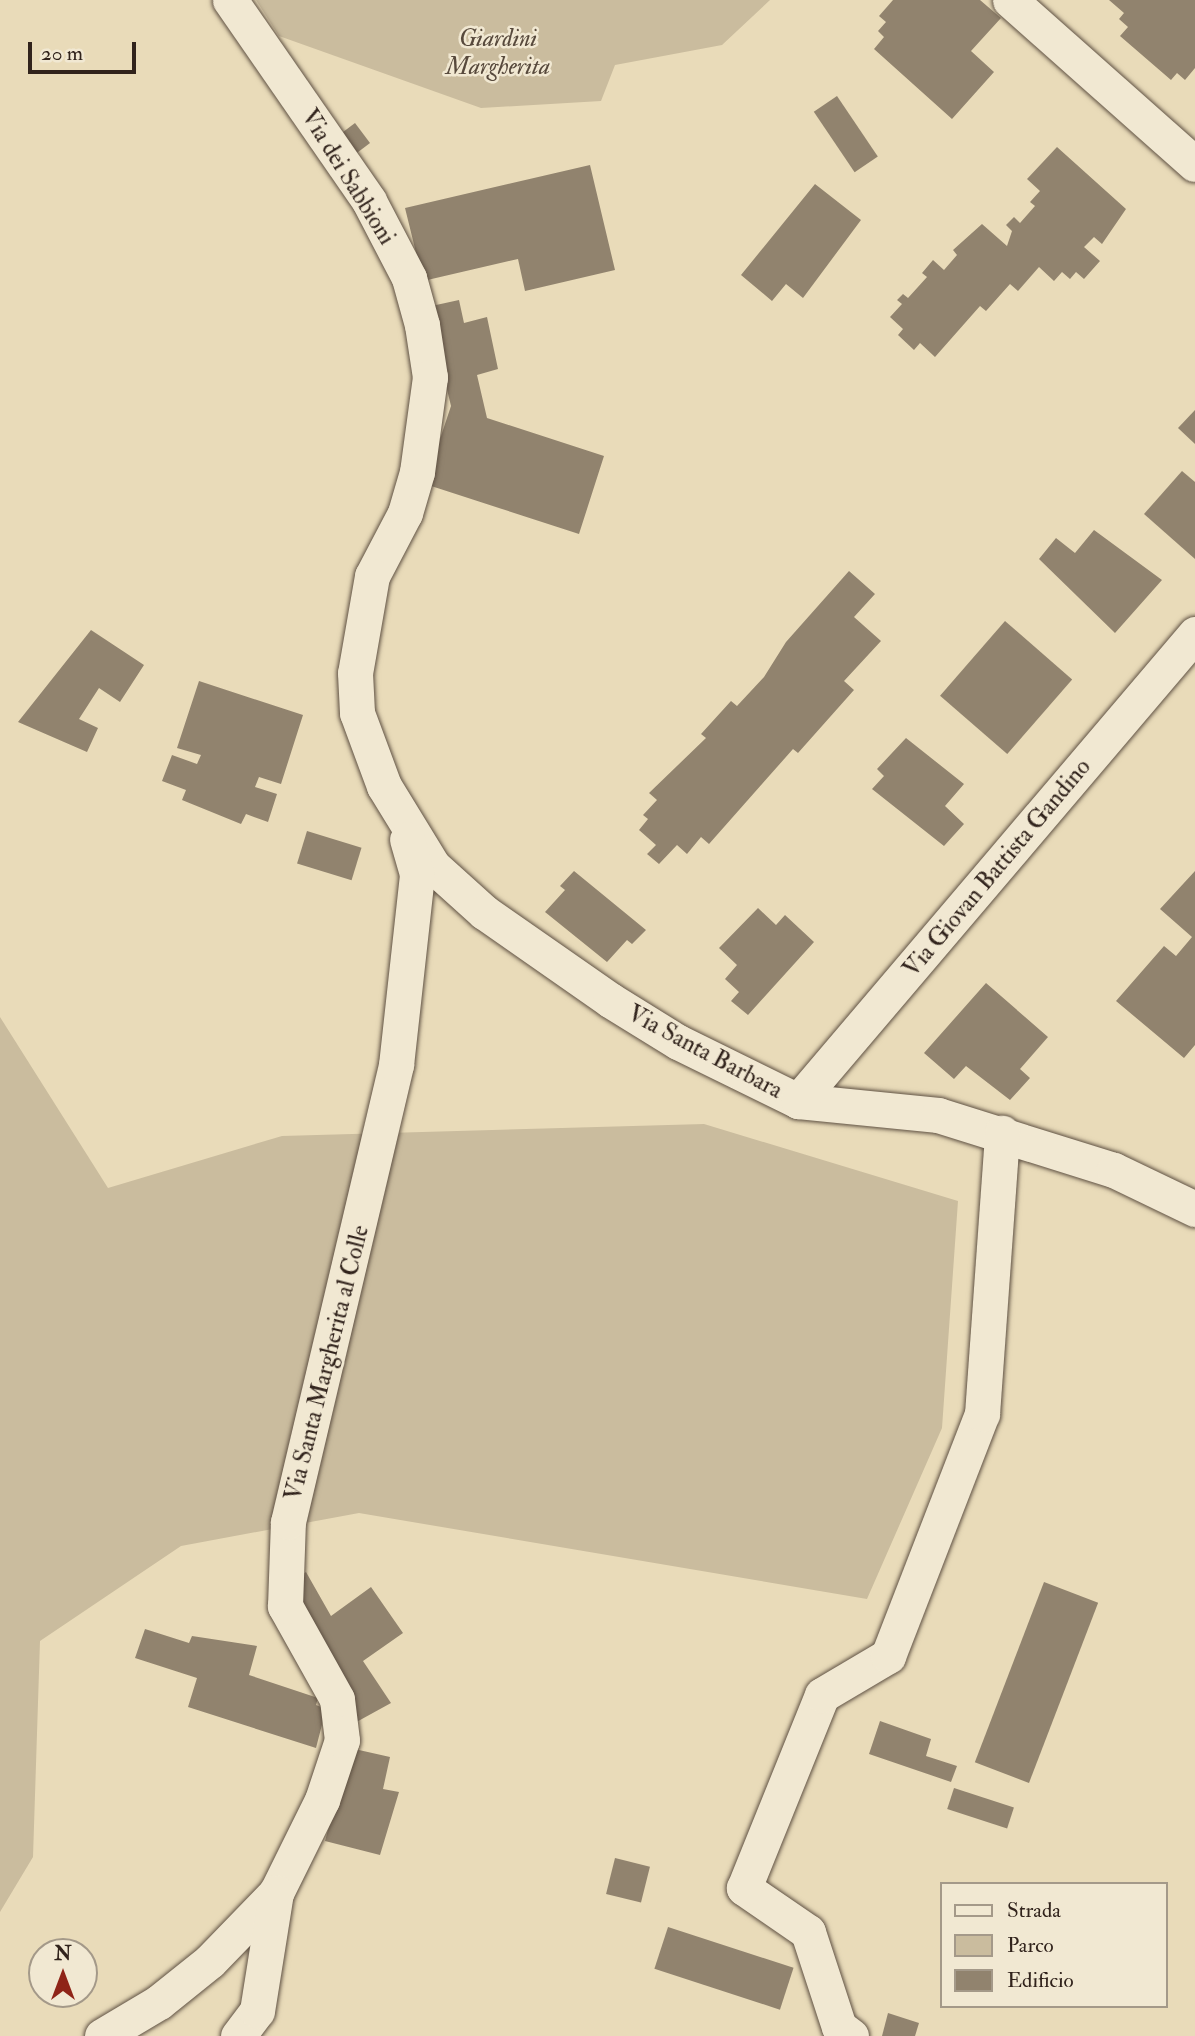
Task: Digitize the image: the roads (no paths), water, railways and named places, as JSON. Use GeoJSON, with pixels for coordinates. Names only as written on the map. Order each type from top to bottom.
{"type":"FeatureCollection","features":[{"type":"Feature","properties":{"kind":"street","name":"Via dei Sabbioni"},"geometry":{"type":"LineString","coordinates":[[230,0],[369,201],[409,278],[422,325],[430,377],[417,472],[405,513],[372,576],[355,673],[357,713],[399,813]]}},
{"type":"Feature","properties":{"kind":"street"},"geometry":{"type":"LineString","coordinates":[[1010,0],[1195,164]]}},
{"type":"Feature","properties":{"kind":"street","name":"Via Giovan Battista Gandino"},"geometry":{"type":"LineString","coordinates":[[798,1101],[1195,634]]}},
{"type":"Feature","properties":{"kind":"street","name":"Via Santa Barbara"},"geometry":{"type":"LineString","coordinates":[[399,813],[433,866],[484,912],[678,1042],[798,1101],[939,1115],[1114,1170],[1195,1209]]}},
{"type":"Feature","properties":{"kind":"street","name":"Via Santa Margherita al Colle"},"geometry":{"type":"LineString","coordinates":[[102,2036],[159,2002],[210,1961],[276,1892],[322,1800],[342,1740],[337,1699],[285,1606],[284,1578],[299,1461],[358,1242],[396,1065],[417,874],[399,813]]}},
{"type":"Feature","properties":{"kind":"street"},"geometry":{"type":"LineString","coordinates":[[851,2036],[839,2027],[808,1932],[744,1888],[822,1695],[888,1656],[982,1413],[1002,1133]]}},
{"type":"Feature","properties":{"kind":"street","name":"Via Santa Margherita al Colle"},"geometry":{"type":"LineString","coordinates":[[238,2036],[257,2011],[276,1892]]}},
{"type":"Feature","properties":{"kind":"park label","name":"Giardini Margherita"},"geometry":{"type":"Point","coordinates":[498,53]}}]}
